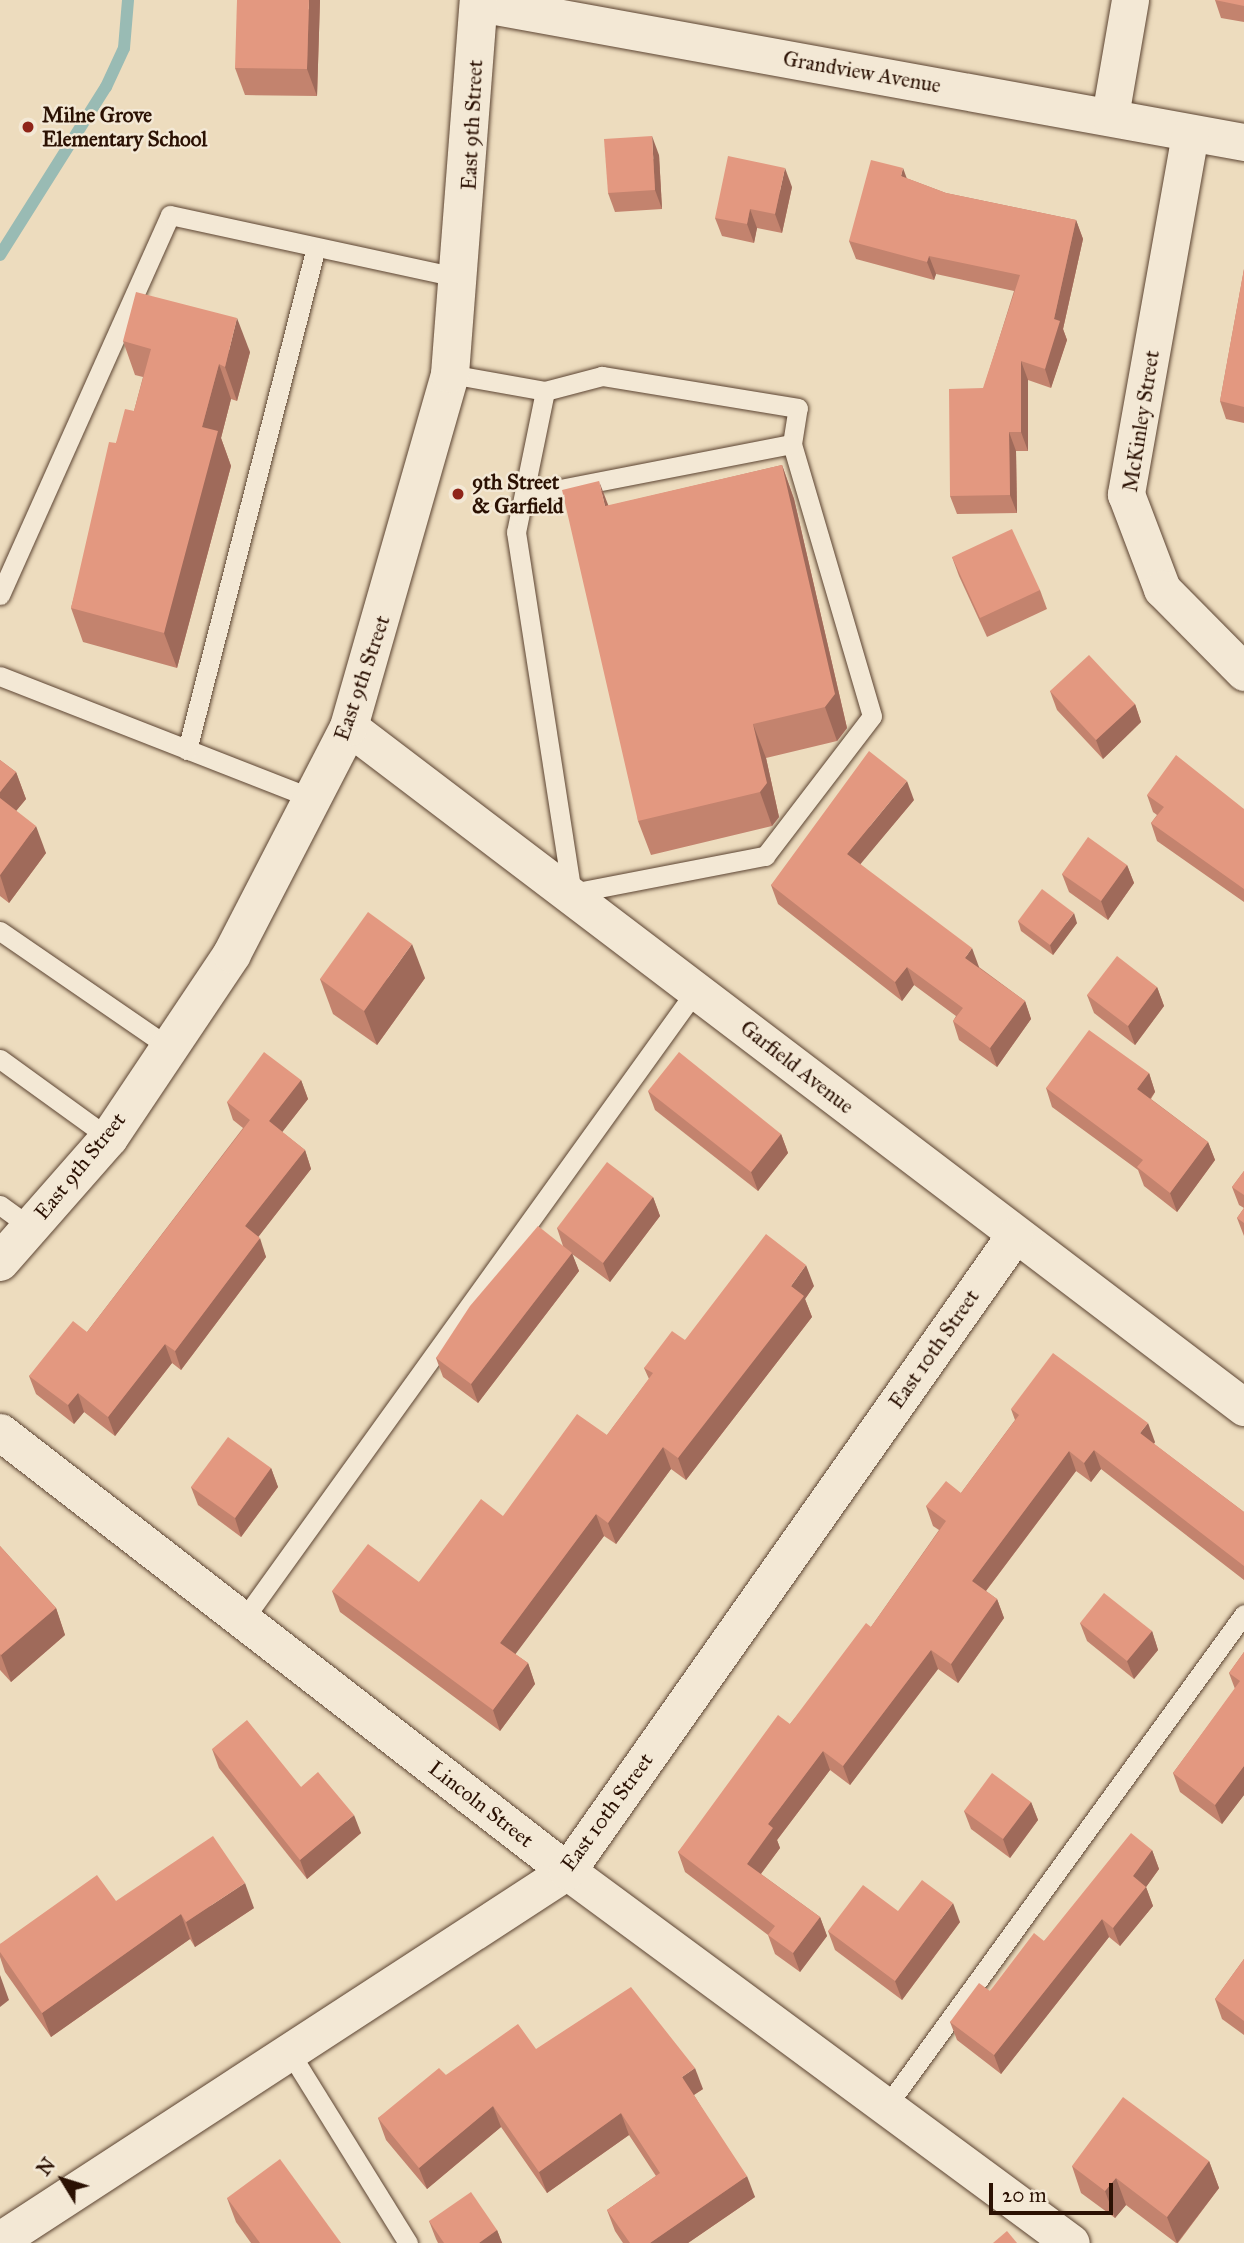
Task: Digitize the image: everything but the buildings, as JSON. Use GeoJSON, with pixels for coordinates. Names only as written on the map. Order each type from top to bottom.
{"type":"FeatureCollection","features":[{"type":"Feature","properties":{"kind":"main road","name":"East 9th Street"},"geometry":{"type":"LineString","coordinates":[[0,1262],[108,1138],[232,954],[349,727],[450,374],[462,278],[479,1]]}},
{"type":"Feature","properties":{"kind":"street"},"geometry":{"type":"LineString","coordinates":[[1110,116],[1130,0]]}},
{"type":"Feature","properties":{"kind":"street","name":"Grandview Avenue"},"geometry":{"type":"LineString","coordinates":[[479,1],[1244,142]]}},
{"type":"Feature","properties":{"kind":"street","name":"McKinley Street"},"geometry":{"type":"LineString","coordinates":[[1190,134],[1126,494],[1162,589],[1244,672]]}},
{"type":"Feature","properties":{"kind":"street","name":"Garfield Avenue"},"geometry":{"type":"LineString","coordinates":[[349,727],[572,893],[1014,1236],[1244,1407]]}},
{"type":"Feature","properties":{"kind":"street","name":"East 10th Street"},"geometry":{"type":"LineString","coordinates":[[0,2240],[567,1871],[1014,1236]]}},
{"type":"Feature","properties":{"kind":"street","name":"Lincoln Street"},"geometry":{"type":"LineString","coordinates":[[0,1432],[567,1871],[1071,2243]]}},
{"type":"Feature","properties":{"kind":"lane"},"geometry":{"type":"LineString","coordinates":[[0,595],[170,215],[462,278]]}},
{"type":"Feature","properties":{"kind":"lane"},"geometry":{"type":"LineString","coordinates":[[187,750],[316,247]]}},
{"type":"Feature","properties":{"kind":"lane"},"geometry":{"type":"LineString","coordinates":[[450,374],[545,391],[602,376],[798,408],[792,444],[872,716],[765,856],[572,893],[516,532],[545,391]]}},
{"type":"Feature","properties":{"kind":"lane"},"geometry":{"type":"LineString","coordinates":[[523,496],[792,444]]}},
{"type":"Feature","properties":{"kind":"lane"},"geometry":{"type":"LineString","coordinates":[[0,676],[312,798]]}},
{"type":"Feature","properties":{"kind":"lane"},"geometry":{"type":"LineString","coordinates":[[0,931],[169,1047]]}},
{"type":"Feature","properties":{"kind":"lane"},"geometry":{"type":"LineString","coordinates":[[243,1620],[697,989]]}},
{"type":"Feature","properties":{"kind":"lane"},"geometry":{"type":"LineString","coordinates":[[0,1059],[108,1138]]}},
{"type":"Feature","properties":{"kind":"lane"},"geometry":{"type":"LineString","coordinates":[[0,1205],[30,1227]]}},
{"type":"Feature","properties":{"kind":"lane"},"geometry":{"type":"LineString","coordinates":[[886,2107],[1244,1614]]}},
{"type":"Feature","properties":{"kind":"lane"},"geometry":{"type":"LineString","coordinates":[[289,2051],[408,2243]]}},
{"type":"Feature","properties":{"kind":"waterway"},"geometry":{"type":"LineString","coordinates":[[0,255],[106,87],[124,48],[128,0]]}},
{"type":"Feature","properties":{"kind":"place","name":"Milne Grove Elementary School"},"geometry":{"type":"Point","coordinates":[28,127]}},
{"type":"Feature","properties":{"kind":"place","name":"9th Street & Garfield"},"geometry":{"type":"Point","coordinates":[458,494]}}]}
